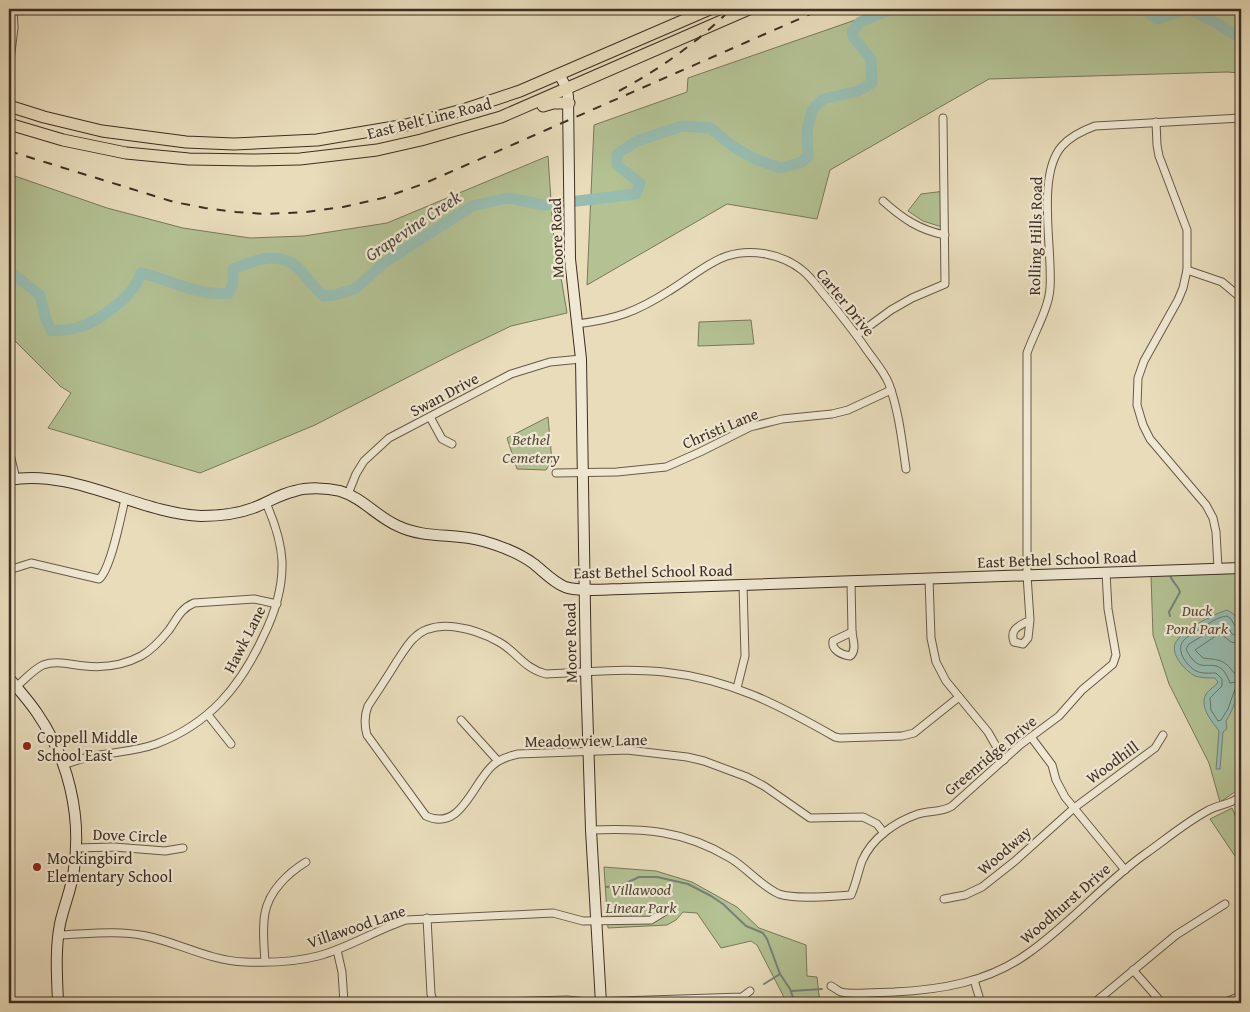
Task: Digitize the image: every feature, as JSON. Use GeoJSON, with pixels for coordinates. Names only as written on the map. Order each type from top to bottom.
{"type":"FeatureCollection","features":[{"type":"Feature","properties":{"kind":"main road","name":"East Belt Line Road"},"geometry":{"type":"LineString","coordinates":[[9,106],[44,117],[102,131],[186,142],[274,144],[317,140],[406,125],[466,109],[520,91],[710,9]]}},
{"type":"Feature","properties":{"kind":"main road","name":"East Belt Line Road"},"geometry":{"type":"LineString","coordinates":[[9,124],[63,140],[126,153],[189,159],[300,159],[377,150],[421,140],[501,117],[568,90],[749,9]]}},
{"type":"Feature","properties":{"kind":"main road"},"geometry":{"type":"LineString","coordinates":[[501,117],[521,115],[553,103],[568,103]]}},
{"type":"Feature","properties":{"kind":"main road"},"geometry":{"type":"LineString","coordinates":[[215,144],[215,160]]}},
{"type":"Feature","properties":{"kind":"street"},"geometry":{"type":"LineString","coordinates":[[9,68],[14,28],[13,9]]}},
{"type":"Feature","properties":{"kind":"street","name":"Moore Road"},"geometry":{"type":"LineString","coordinates":[[559,74],[568,90],[570,259],[581,360],[590,830],[601,1002]]}},
{"type":"Feature","properties":{"kind":"street"},"geometry":{"type":"LineString","coordinates":[[857,336],[891,310],[912,298],[945,284],[943,118]]}},
{"type":"Feature","properties":{"kind":"street","name":"Rolling Hills Road"},"geometry":{"type":"LineString","coordinates":[[1030,620],[1026,574],[1027,353],[1034,331],[1044,314],[1050,288],[1048,190],[1052,162],[1062,146],[1084,130],[1095,126],[1241,118]]}},
{"type":"Feature","properties":{"kind":"street"},"geometry":{"type":"LineString","coordinates":[[1156,122],[1159,156],[1186,230],[1187,270],[1178,300],[1144,361],[1138,378],[1137,406],[1150,439],[1206,505],[1213,518],[1216,532],[1218,568]]}},
{"type":"Feature","properties":{"kind":"street"},"geometry":{"type":"LineString","coordinates":[[883,201],[914,226],[945,235]]}},
{"type":"Feature","properties":{"kind":"street","name":"Carter Drive"},"geometry":{"type":"LineString","coordinates":[[577,324],[629,314],[642,308],[726,256],[760,253],[787,261],[802,270],[813,281],[857,336],[888,382],[898,418],[906,469]]}},
{"type":"Feature","properties":{"kind":"street"},"geometry":{"type":"LineString","coordinates":[[1187,270],[1222,282],[1241,298]]}},
{"type":"Feature","properties":{"kind":"street","name":"Swan Drive"},"geometry":{"type":"LineString","coordinates":[[348,494],[356,474],[374,451],[390,438],[520,371],[550,362],[581,360]]}},
{"type":"Feature","properties":{"kind":"street","name":"Christi Lane"},"geometry":{"type":"LineString","coordinates":[[556,473],[627,471],[666,466],[700,452],[750,427],[782,419],[832,414],[848,410],[891,390]]}},
{"type":"Feature","properties":{"kind":"street"},"geometry":{"type":"LineString","coordinates":[[430,417],[442,439],[452,444]]}},
{"type":"Feature","properties":{"kind":"street"},"geometry":{"type":"LineString","coordinates":[[9,450],[12,480]]}},
{"type":"Feature","properties":{"kind":"street","name":"East Bethel School Road"},"geometry":{"type":"LineString","coordinates":[[12,480],[27,478],[60,480],[180,514],[201,516],[251,509],[295,491],[325,489],[356,497],[396,525],[412,532],[459,536],[498,545],[522,556],[565,587],[584,589],[1241,568]]}},
{"type":"Feature","properties":{"kind":"street"},"geometry":{"type":"LineString","coordinates":[[9,570],[31,563],[98,579],[103,576],[112,550],[125,499]]}},
{"type":"Feature","properties":{"kind":"street","name":"Hawk Lane"},"geometry":{"type":"LineString","coordinates":[[63,765],[90,757],[125,752],[155,744],[181,732],[208,715],[233,690],[252,663],[274,614],[280,589],[282,559],[273,519],[266,503]]}},
{"type":"Feature","properties":{"kind":"street","name":"Greenridge Drive"},"geometry":{"type":"LineString","coordinates":[[590,830],[638,829],[684,838],[708,847],[731,859],[772,890],[793,897],[852,895],[863,860],[870,848],[884,833],[900,822],[920,814],[945,810],[952,806],[1004,760],[1059,716],[1082,690],[1113,664],[1116,655],[1108,609],[1106,572]]}},
{"type":"Feature","properties":{"kind":"street"},"geometry":{"type":"LineString","coordinates":[[929,578],[932,649],[936,662],[946,681],[988,732],[1004,760]]}},
{"type":"Feature","properties":{"kind":"street"},"geometry":{"type":"LineString","coordinates":[[851,581],[852,632]]}},
{"type":"Feature","properties":{"kind":"street"},"geometry":{"type":"LineString","coordinates":[[737,688],[745,656],[743,585]]}},
{"type":"Feature","properties":{"kind":"street"},"geometry":{"type":"LineString","coordinates":[[16,687],[42,666],[50,664],[60,662],[101,667],[118,665],[140,656],[161,639],[186,607],[194,603],[254,599],[277,604]]}},
{"type":"Feature","properties":{"kind":"street"},"geometry":{"type":"LineString","coordinates":[[461,720],[498,761],[492,765],[456,813],[445,820],[434,819],[426,816],[367,735],[365,719],[368,706],[413,638],[430,628],[461,628],[477,631],[500,642],[526,666],[546,674],[665,672],[708,680],[737,688],[783,707],[835,737],[840,738],[902,736],[914,733],[959,697]]}},
{"type":"Feature","properties":{"kind":"street"},"geometry":{"type":"LineString","coordinates":[[9,678],[37,712],[51,736],[63,765],[74,804],[76,848],[72,883],[58,935],[58,1003]]}},
{"type":"Feature","properties":{"kind":"street"},"geometry":{"type":"LineString","coordinates":[[208,715],[231,744]]}},
{"type":"Feature","properties":{"kind":"street","name":"Woodhill"},"geometry":{"type":"LineString","coordinates":[[1074,808],[1155,748],[1162,735]]}},
{"type":"Feature","properties":{"kind":"street"},"geometry":{"type":"LineString","coordinates":[[1031,738],[1052,765],[1060,788],[1074,808],[1125,870]]}},
{"type":"Feature","properties":{"kind":"street","name":"Meadowview Lane"},"geometry":{"type":"LineString","coordinates":[[498,761],[518,754],[627,750],[704,761],[747,777],[810,818],[863,817],[877,824],[884,833]]}},
{"type":"Feature","properties":{"kind":"street","name":"Woodhurst Drive"},"geometry":{"type":"LineString","coordinates":[[831,986],[843,993],[896,992],[938,988],[974,980],[1025,956],[1046,940],[1125,870],[1208,810],[1230,803],[1241,796]]}},
{"type":"Feature","properties":{"kind":"street","name":"Woodway"},"geometry":{"type":"LineString","coordinates":[[944,899],[965,895],[982,887],[1016,861],[1074,808]]}},
{"type":"Feature","properties":{"kind":"street","name":"Dove Circle"},"geometry":{"type":"LineString","coordinates":[[76,848],[114,847],[165,851],[183,848]]}},
{"type":"Feature","properties":{"kind":"street"},"geometry":{"type":"LineString","coordinates":[[265,962],[264,920],[267,904],[290,872],[306,862]]}},
{"type":"Feature","properties":{"kind":"street"},"geometry":{"type":"LineString","coordinates":[[1094,1003],[1176,935],[1225,904]]}},
{"type":"Feature","properties":{"kind":"street","name":"Villawood Lane"},"geometry":{"type":"LineString","coordinates":[[58,935],[107,933],[144,936],[176,944],[224,961],[265,962],[317,956],[337,950],[388,926],[406,920],[553,913],[578,920],[651,920],[664,912]]}},
{"type":"Feature","properties":{"kind":"street"},"geometry":{"type":"LineString","coordinates":[[427,918],[431,994],[433,1000],[438,1003]]}},
{"type":"Feature","properties":{"kind":"street"},"geometry":{"type":"LineString","coordinates":[[337,950],[342,972],[344,1003]]}},
{"type":"Feature","properties":{"kind":"street"},"geometry":{"type":"LineString","coordinates":[[1133,970],[1162,1003]]}},
{"type":"Feature","properties":{"kind":"street"},"geometry":{"type":"LineString","coordinates":[[974,980],[981,1003]]}},
{"type":"Feature","properties":{"kind":"street"},"geometry":{"type":"LineString","coordinates":[[472,1003],[567,1000],[601,1002],[742,997],[750,991]]}},
{"type":"Feature","properties":{"kind":"street"},"geometry":{"type":"LineString","coordinates":[[1223,1003],[1241,996]]}},
{"type":"Feature","properties":{"kind":"green space"},"geometry":{"type":"Polygon","coordinates":[[[887,9],[1241,9],[1241,73],[989,79],[830,170],[817,219],[727,204],[587,285],[594,125],[687,92],[688,78],[887,9]]]}},
{"type":"Feature","properties":{"kind":"green space"},"geometry":{"type":"Polygon","coordinates":[[[548,156],[553,230],[567,313],[511,326],[315,425],[200,473],[48,428],[71,393],[60,386],[9,333],[9,174],[107,208],[183,228],[250,238],[304,236],[387,223],[548,156]]]}},
{"type":"Feature","properties":{"kind":"green space"},"geometry":{"type":"Polygon","coordinates":[[[945,191],[945,228],[923,221],[908,211],[921,194],[945,191]]]}},
{"type":"Feature","properties":{"kind":"green space"},"geometry":{"type":"Polygon","coordinates":[[[751,320],[754,344],[698,346],[699,322],[751,320]]]}},
{"type":"Feature","properties":{"kind":"green space","name":"Bethel Cemetery"},"geometry":{"type":"Polygon","coordinates":[[[548,417],[552,461],[546,470],[517,469],[507,438],[548,417]]]}},
{"type":"Feature","properties":{"kind":"green space","name":"Duck Pond Park"},"geometry":{"type":"Polygon","coordinates":[[[1241,573],[1241,788],[1220,802],[1209,763],[1169,684],[1153,635],[1151,576],[1241,573]]]}},
{"type":"Feature","properties":{"kind":"green space"},"geometry":{"type":"Polygon","coordinates":[[[1232,808],[1241,829],[1241,865],[1210,819],[1232,808]]]}},
{"type":"Feature","properties":{"kind":"green space","name":"Villawood Linear Park"},"geometry":{"type":"Polygon","coordinates":[[[604,867],[656,871],[692,882],[737,907],[759,928],[806,945],[807,976],[817,977],[820,1003],[787,1003],[757,945],[751,941],[721,948],[697,913],[683,912],[676,920],[667,925],[608,928],[604,867]]]}},
{"type":"Feature","properties":{"kind":"water"},"geometry":{"type":"Polygon","coordinates":[[[1227,610],[1235,615],[1239,627],[1242,669],[1237,697],[1226,721],[1227,729],[1223,732],[1220,769],[1216,769],[1219,731],[1207,714],[1204,699],[1206,694],[1218,682],[1215,678],[1191,674],[1180,663],[1174,649],[1178,639],[1183,634],[1206,619],[1227,610]]]}},
{"type":"Feature","properties":{"kind":"waterway","name":"Grapevine Creek"},"geometry":{"type":"LineString","coordinates":[[9,271],[40,295],[46,320],[52,331],[76,328],[105,314],[124,299],[141,273],[195,290],[218,294],[229,293],[233,285],[233,269],[250,262],[276,258],[293,264],[324,296],[335,295],[355,289],[384,263],[472,206],[508,198],[544,205],[636,194],[640,183],[617,165],[617,154],[637,141],[682,126],[710,128],[734,147],[755,159],[780,168],[800,163],[808,157],[807,131],[812,110],[823,99],[858,91],[872,83],[871,59],[854,38],[852,32],[860,22],[892,9]]}},
{"type":"Feature","properties":{"kind":"waterway","name":"Grapevine Creek"},"geometry":{"type":"LineString","coordinates":[[1143,9],[1157,19],[1189,9],[1241,38]]}},
{"type":"Feature","properties":{"kind":"waterway"},"geometry":{"type":"LineString","coordinates":[[1170,574],[1180,592],[1169,612],[1170,616]]}},
{"type":"Feature","properties":{"kind":"waterway"},"geometry":{"type":"LineString","coordinates":[[606,887],[622,885],[639,877],[657,877],[688,884],[711,896],[723,904],[746,926],[763,933],[780,974],[790,989],[795,1003]]}},
{"type":"Feature","properties":{"kind":"waterway"},"geometry":{"type":"LineString","coordinates":[[764,984],[780,974]]}},
{"type":"Feature","properties":{"kind":"waterway"},"geometry":{"type":"LineString","coordinates":[[791,991],[822,989]]}},
{"type":"Feature","properties":{"kind":"railway"},"geometry":{"type":"LineString","coordinates":[[619,91],[649,74],[678,54],[731,9]]}},
{"type":"Feature","properties":{"kind":"railway"},"geometry":{"type":"LineString","coordinates":[[9,151],[174,202],[205,208],[266,214],[306,212],[343,207],[383,198],[423,184],[822,9]]}},
{"type":"Feature","properties":{"kind":"place","name":"Coppell Middle School East"},"geometry":{"type":"Point","coordinates":[27,746]}},
{"type":"Feature","properties":{"kind":"place","name":"Mockingbird Elementary School"},"geometry":{"type":"Point","coordinates":[37,867]}}]}
